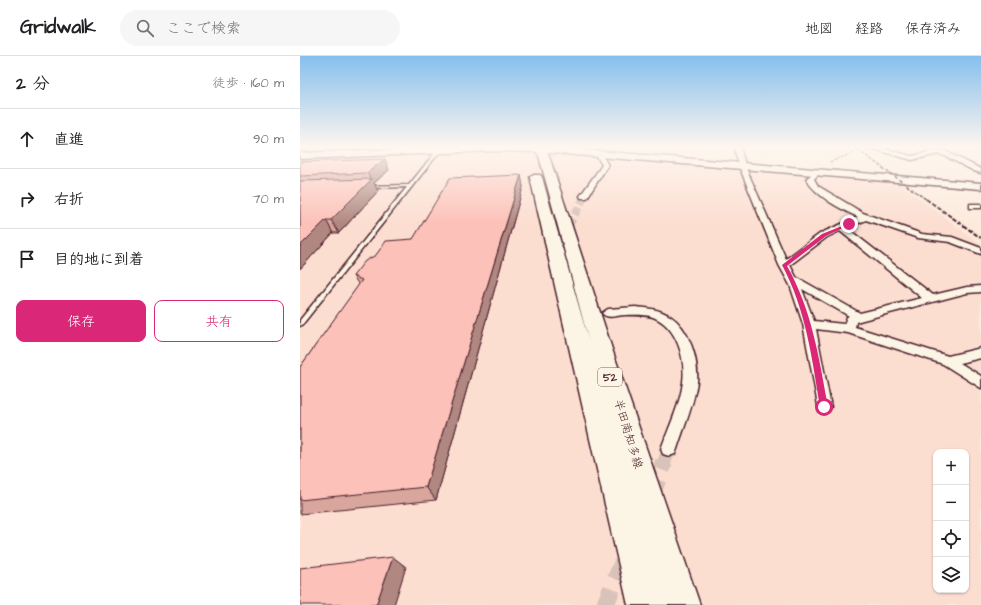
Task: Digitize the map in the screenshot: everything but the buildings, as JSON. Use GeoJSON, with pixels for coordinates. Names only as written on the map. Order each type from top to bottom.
{"type":"FeatureCollection","features":[{"type":"Feature","properties":{"kind":"main road","name":"半田南知多線"},"geometry":{"type":"LineString","coordinates":[[540,173],[646,605]]}},
{"type":"Feature","properties":{"kind":"main road","name":"半田南知多線"},"geometry":{"type":"LineString","coordinates":[[549,173],[602,352],[682,605]]}},
{"type":"Feature","properties":{"kind":"street"},"geometry":{"type":"LineString","coordinates":[[584,196],[600,173]]}},
{"type":"Feature","properties":{"kind":"street"},"geometry":{"type":"LineString","coordinates":[[746,173],[784,265],[792,280],[809,324],[824,407]]}},
{"type":"Feature","properties":{"kind":"street"},"geometry":{"type":"LineString","coordinates":[[816,173],[810,179],[815,187],[830,198],[864,217],[921,236],[952,240],[981,251]]}},
{"type":"Feature","properties":{"kind":"street"},"geometry":{"type":"LineString","coordinates":[[824,173],[965,186],[981,186]]}},
{"type":"Feature","properties":{"kind":"street"},"geometry":{"type":"LineString","coordinates":[[965,186],[981,196]]}},
{"type":"Feature","properties":{"kind":"street"},"geometry":{"type":"LineString","coordinates":[[784,265],[824,235],[864,217]]}},
{"type":"Feature","properties":{"kind":"street"},"geometry":{"type":"LineString","coordinates":[[841,228],[931,299]]}},
{"type":"Feature","properties":{"kind":"street"},"geometry":{"type":"LineString","coordinates":[[792,280],[859,317]]}},
{"type":"Feature","properties":{"kind":"street"},"geometry":{"type":"LineString","coordinates":[[849,329],[851,320],[859,317],[967,290],[981,289]]}},
{"type":"Feature","properties":{"kind":"street"},"geometry":{"type":"LineString","coordinates":[[608,314],[648,311],[667,319],[676,327],[683,339],[688,359],[689,386],[670,449]]}},
{"type":"Feature","properties":{"kind":"street"},"geometry":{"type":"LineString","coordinates":[[809,324],[849,329],[948,361],[981,383]]}},
{"type":"Feature","properties":{"kind":"street"},"geometry":{"type":"LineString","coordinates":[[948,361],[981,353]]}},
{"type":"Feature","properties":{"kind":"lane"},"geometry":{"type":"LineString","coordinates":[[300,324],[420,173]]}},
{"type":"Feature","properties":{"kind":"lane"},"geometry":{"type":"LineString","coordinates":[[362,188],[409,186]]}},
{"type":"Feature","properties":{"kind":"shaded area"},"geometry":{"type":"Polygon","coordinates":[[[300,173],[809,173],[897,182],[981,244],[981,605],[300,605],[300,173]]]}},
{"type":"Feature","properties":{"kind":"tunnel"},"geometry":{"type":"LineString","coordinates":[[582,200],[584,196]]}},
{"type":"Feature","properties":{"kind":"tunnel"},"geometry":{"type":"LineString","coordinates":[[566,237],[565,233],[583,199]]}},
{"type":"Feature","properties":{"kind":"tunnel"},"geometry":{"type":"LineString","coordinates":[[664,463],[669,449]]}},
{"type":"Feature","properties":{"kind":"tunnel"},"geometry":{"type":"LineString","coordinates":[[651,496],[664,462]]}},
{"type":"Feature","properties":{"kind":"tunnel"},"geometry":{"type":"LineString","coordinates":[[605,605],[626,555]]}},
{"type":"Feature","properties":{"kind":"railway"},"geometry":{"type":"LineString","coordinates":[[889,173],[927,200]]}},
{"type":"Feature","properties":{"kind":"railway"},"geometry":{"type":"LineString","coordinates":[[926,199],[981,238]]}},
{"type":"Feature","properties":{"kind":"route"},"geometry":{"type":"LineString","coordinates":[[824,407],[809,324],[795,285],[784,265],[824,235],[849,224]]}}]}
